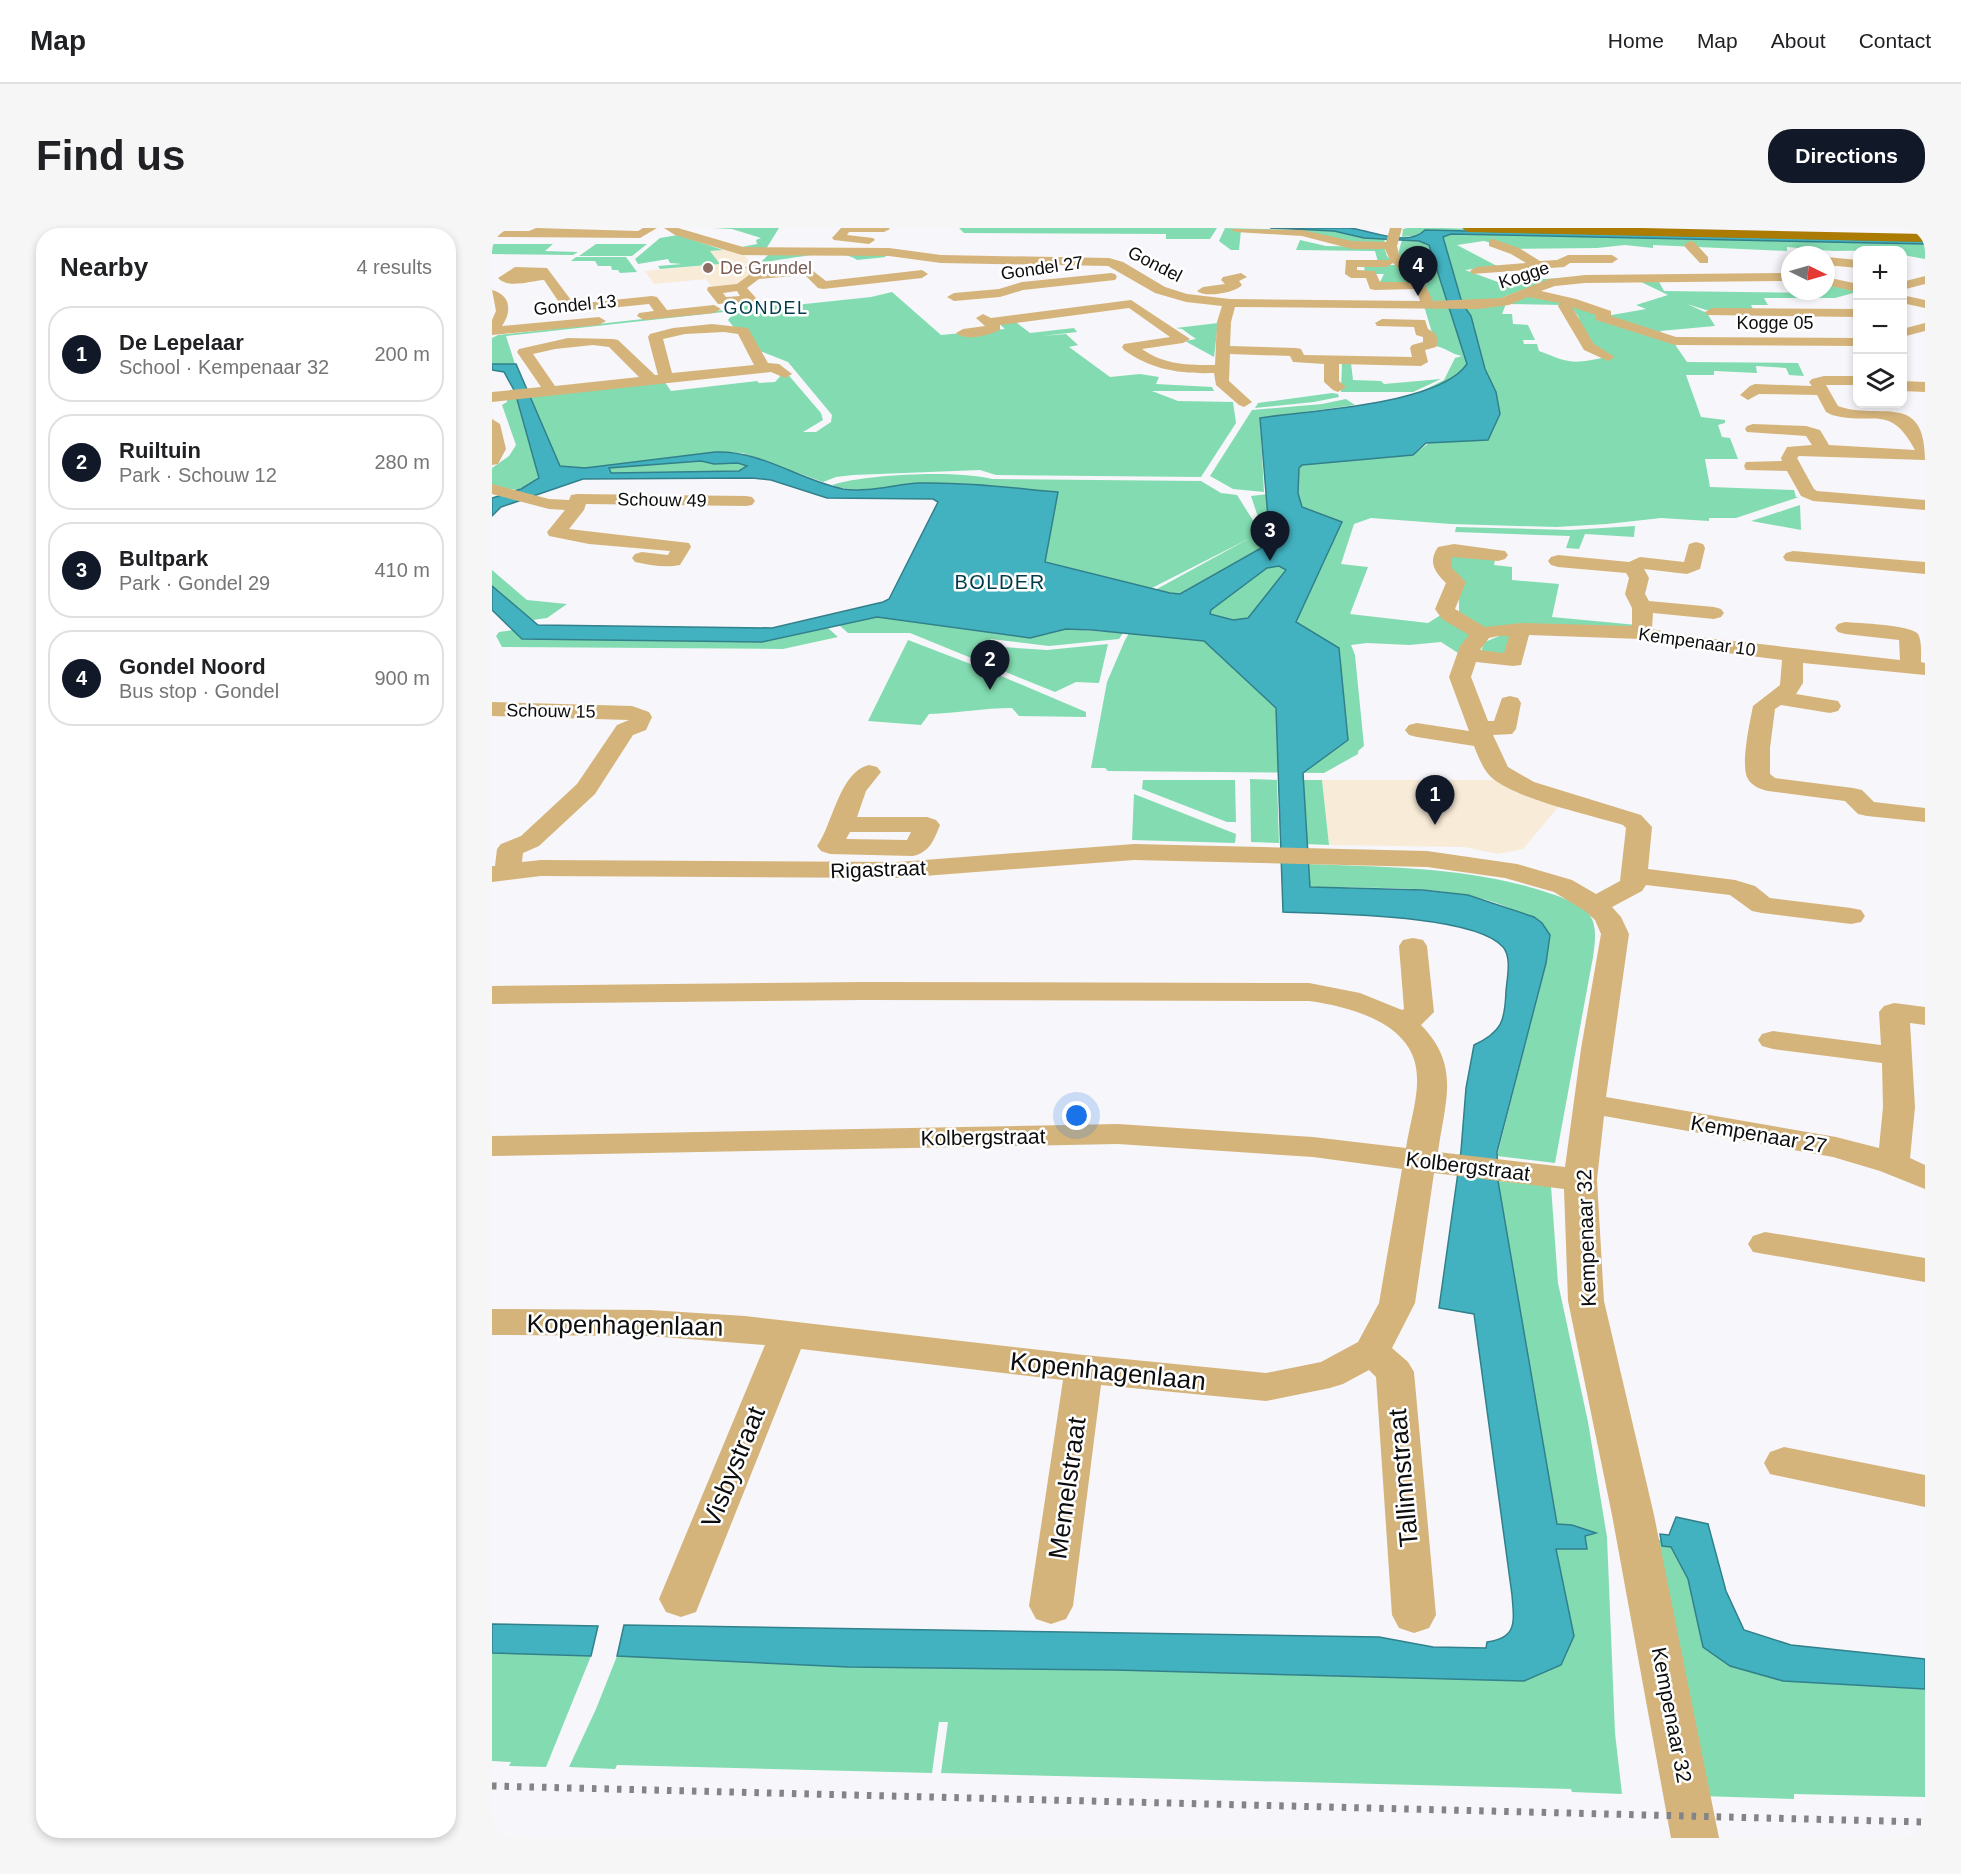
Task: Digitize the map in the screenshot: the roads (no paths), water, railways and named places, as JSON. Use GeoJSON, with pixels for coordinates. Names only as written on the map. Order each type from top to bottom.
{"type":"FeatureCollection","features":[{"type":"Feature","properties":{"kind":"main road"},"geometry":{"type":"LineString","coordinates":[[1468,228],[1925,238]]}},
{"type":"Feature","properties":{"kind":"main road"},"geometry":{"type":"LineString","coordinates":[[1698,228],[1925,232]]}},
{"type":"Feature","properties":{"kind":"street"},"geometry":{"type":"LineString","coordinates":[[492,234],[531,235],[542,230],[640,235],[651,228]]}},
{"type":"Feature","properties":{"kind":"street","name":"Gondel"},"geometry":{"type":"LineString","coordinates":[[670,228],[732,249],[752,251],[889,252],[960,259],[1063,258],[1109,262],[1170,294],[1230,303],[1433,305]]}},
{"type":"Feature","properties":{"kind":"street"},"geometry":{"type":"LineString","coordinates":[[884,229],[846,229],[838,238],[897,241],[889,252]]}},
{"type":"Feature","properties":{"kind":"street"},"geometry":{"type":"LineString","coordinates":[[1236,229],[1302,232],[1300,239],[1328,245],[1352,245],[1393,237],[1391,254],[1415,276],[1433,305]]}},
{"type":"Feature","properties":{"kind":"street"},"geometry":{"type":"LineString","coordinates":[[689,236],[717,231]]}},
{"type":"Feature","properties":{"kind":"street"},"geometry":{"type":"LineString","coordinates":[[1493,243],[1515,251],[1536,264]]}},
{"type":"Feature","properties":{"kind":"street"},"geometry":{"type":"LineString","coordinates":[[1680,260],[1709,260],[1690,245]]}},
{"type":"Feature","properties":{"kind":"street"},"geometry":{"type":"LineString","coordinates":[[1063,258],[1068,248],[1124,254]]}},
{"type":"Feature","properties":{"kind":"street"},"geometry":{"type":"LineString","coordinates":[[752,251],[749,257],[753,261],[750,265],[756,276]]}},
{"type":"Feature","properties":{"kind":"street"},"geometry":{"type":"LineString","coordinates":[[909,255],[909,263],[922,274],[938,283],[995,327],[963,333]]}},
{"type":"Feature","properties":{"kind":"street"},"geometry":{"type":"LineString","coordinates":[[1564,263],[1563,260],[1568,259],[1629,260]]}},
{"type":"Feature","properties":{"kind":"street"},"geometry":{"type":"LineString","coordinates":[[1835,262],[1853,264]]}},
{"type":"Feature","properties":{"kind":"street"},"geometry":{"type":"LineString","coordinates":[[1400,263],[1350,263],[1352,274],[1371,274],[1375,286],[1421,286]]}},
{"type":"Feature","properties":{"kind":"street"},"geometry":{"type":"LineString","coordinates":[[1476,271],[1564,263],[1585,279]]}},
{"type":"Feature","properties":{"kind":"street"},"geometry":{"type":"LineString","coordinates":[[849,265],[860,264],[875,279]]}},
{"type":"Feature","properties":{"kind":"street"},"geometry":{"type":"LineString","coordinates":[[740,287],[756,276],[828,267]]}},
{"type":"Feature","properties":{"kind":"street","name":"Gondel 13"},"geometry":{"type":"LineString","coordinates":[[492,286],[507,280],[504,278],[515,270],[543,271],[570,308],[652,300],[663,314]]}},
{"type":"Feature","properties":{"kind":"street","name":"Gondel 27"},"geometry":{"type":"LineString","coordinates":[[1012,273],[1045,270]]}},
{"type":"Feature","properties":{"kind":"street"},"geometry":{"type":"LineString","coordinates":[[808,271],[824,287],[922,274]]}},
{"type":"Feature","properties":{"kind":"street","name":"Gondel 27"},"geometry":{"type":"LineString","coordinates":[[954,297],[1000,293],[1022,286],[1136,275]]}},
{"type":"Feature","properties":{"kind":"street"},"geometry":{"type":"LineString","coordinates":[[1770,277],[1781,288]]}},
{"type":"Feature","properties":{"kind":"street","name":"Kogge"},"geometry":{"type":"LineString","coordinates":[[1433,305],[1479,305],[1504,302],[1554,282],[1585,279],[1781,277]]}},
{"type":"Feature","properties":{"kind":"street"},"geometry":{"type":"LineString","coordinates":[[1170,294],[1233,287],[1236,285],[1227,280],[1242,278]]}},
{"type":"Feature","properties":{"kind":"street"},"geometry":{"type":"LineString","coordinates":[[1623,278],[1655,292]]}},
{"type":"Feature","properties":{"kind":"street"},"geometry":{"type":"LineString","coordinates":[[1835,283],[1853,287]]}},
{"type":"Feature","properties":{"kind":"street"},"geometry":{"type":"LineString","coordinates":[[1528,292],[1571,302]]}},
{"type":"Feature","properties":{"kind":"street"},"geometry":{"type":"LineString","coordinates":[[1186,298],[1183,301],[1196,309]]}},
{"type":"Feature","properties":{"kind":"street"},"geometry":{"type":"LineString","coordinates":[[492,330],[503,316],[495,299]]}},
{"type":"Feature","properties":{"kind":"street"},"geometry":{"type":"LineString","coordinates":[[1780,312],[1769,299],[1853,300]]}},
{"type":"Feature","properties":{"kind":"street"},"geometry":{"type":"LineString","coordinates":[[1907,299],[1925,304]]}},
{"type":"Feature","properties":{"kind":"street"},"geometry":{"type":"LineString","coordinates":[[1571,302],[1565,306],[1589,347],[1608,357]]}},
{"type":"Feature","properties":{"kind":"street","name":"Kogge 05"},"geometry":{"type":"LineString","coordinates":[[1571,302],[1606,314],[1601,317],[1664,339],[1692,342],[1853,342]]}},
{"type":"Feature","properties":{"kind":"street"},"geometry":{"type":"LineString","coordinates":[[1230,303],[1224,321],[1221,382],[1244,402]]}},
{"type":"Feature","properties":{"kind":"street"},"geometry":{"type":"LineString","coordinates":[[989,322],[1131,304],[1183,339],[1129,346],[1143,358],[1153,360],[1168,368],[1221,369]]}},
{"type":"Feature","properties":{"kind":"street"},"geometry":{"type":"LineString","coordinates":[[1223,350],[1296,351],[1298,359],[1421,362],[1417,348],[1431,344],[1429,334],[1421,332],[1420,323],[1369,322],[1365,304]]}},
{"type":"Feature","properties":{"kind":"street","name":"Gondel 13"},"geometry":{"type":"LineString","coordinates":[[492,330],[714,309]]}},
{"type":"Feature","properties":{"kind":"street"},"geometry":{"type":"LineString","coordinates":[[1712,312],[1853,313]]}},
{"type":"Feature","properties":{"kind":"street"},"geometry":{"type":"LineString","coordinates":[[1205,324],[1224,321]]}},
{"type":"Feature","properties":{"kind":"street"},"geometry":{"type":"LineString","coordinates":[[1907,322],[1925,326]]}},
{"type":"Feature","properties":{"kind":"street"},"geometry":{"type":"LineString","coordinates":[[1166,328],[1186,326]]}},
{"type":"Feature","properties":{"kind":"street"},"geometry":{"type":"LineString","coordinates":[[1907,331],[1925,326]]}},
{"type":"Feature","properties":{"kind":"street"},"geometry":{"type":"LineString","coordinates":[[658,379],[655,337],[680,332],[730,328],[743,331],[763,368]]}},
{"type":"Feature","properties":{"kind":"street"},"geometry":{"type":"LineString","coordinates":[[1280,333],[1280,350]]}},
{"type":"Feature","properties":{"kind":"street"},"geometry":{"type":"LineString","coordinates":[[551,391],[524,352],[584,342],[613,343],[658,379]]}},
{"type":"Feature","properties":{"kind":"street"},"geometry":{"type":"LineString","coordinates":[[1331,359],[1332,381],[1338,387]]}},
{"type":"Feature","properties":{"kind":"street"},"geometry":{"type":"LineString","coordinates":[[492,398],[763,368],[778,367],[784,374]]}},
{"type":"Feature","properties":{"kind":"street"},"geometry":{"type":"LineString","coordinates":[[1853,381],[1817,382],[1832,409],[1838,412],[1896,416],[1911,427],[1924,451],[1923,455],[1823,450],[1793,451],[1789,458],[1792,466],[1807,492],[1813,496],[1925,506]]}},
{"type":"Feature","properties":{"kind":"street"},"geometry":{"type":"LineString","coordinates":[[1907,386],[1925,387]]}},
{"type":"Feature","properties":{"kind":"street"},"geometry":{"type":"LineString","coordinates":[[1748,395],[1755,389],[1822,391]]}},
{"type":"Feature","properties":{"kind":"street"},"geometry":{"type":"LineString","coordinates":[[492,423],[498,449],[492,459]]}},
{"type":"Feature","properties":{"kind":"street"},"geometry":{"type":"LineString","coordinates":[[1753,429],[1814,433],[1823,450]]}},
{"type":"Feature","properties":{"kind":"street"},"geometry":{"type":"LineString","coordinates":[[1752,466],[1792,466]]}},
{"type":"Feature","properties":{"kind":"street"},"geometry":{"type":"LineString","coordinates":[[500,491],[560,506],[578,506],[556,532],[672,546],[673,561],[642,558]]}},
{"type":"Feature","properties":{"kind":"street","name":"Schouw 49"},"geometry":{"type":"LineString","coordinates":[[577,499],[746,501]]}},
{"type":"Feature","properties":{"kind":"street"},"geometry":{"type":"LineString","coordinates":[[628,542],[660,500]]}},
{"type":"Feature","properties":{"kind":"street"},"geometry":{"type":"LineString","coordinates":[[1558,561],[1633,568],[1640,563],[1687,568],[1693,565],[1696,548]]}},
{"type":"Feature","properties":{"kind":"street"},"geometry":{"type":"LineString","coordinates":[[1498,555],[1445,551],[1440,562],[1456,582],[1445,609],[1449,615],[1482,634],[1470,646],[1460,677],[1491,760],[1499,772],[1525,787],[1632,820],[1639,827],[1632,885],[1595,905]]}},
{"type":"Feature","properties":{"kind":"street"},"geometry":{"type":"LineString","coordinates":[[1793,557],[1917,567],[1913,589]]}},
{"type":"Feature","properties":{"kind":"street"},"geometry":{"type":"LineString","coordinates":[[1633,568],[1639,578],[1635,594],[1643,606],[1644,613],[1641,633]]}},
{"type":"Feature","properties":{"kind":"street"},"geometry":{"type":"LineString","coordinates":[[1643,606],[1714,613]]}},
{"type":"Feature","properties":{"kind":"street","name":"Kempenaar 10"},"geometry":{"type":"LineString","coordinates":[[1482,634],[1498,630],[1641,633],[1680,641],[1918,668],[1909,636],[1845,628]]}},
{"type":"Feature","properties":{"kind":"street"},"geometry":{"type":"LineString","coordinates":[[1468,655],[1513,660],[1519,636]]}},
{"type":"Feature","properties":{"kind":"street"},"geometry":{"type":"LineString","coordinates":[[1792,655],[1794,681],[1788,692],[1764,706],[1758,748],[1758,776],[1768,784],[1853,795],[1867,809],[1925,815]]}},
{"type":"Feature","properties":{"kind":"street"},"geometry":{"type":"LineString","coordinates":[[1776,697],[1830,706]]}},
{"type":"Feature","properties":{"kind":"street"},"geometry":{"type":"LineString","coordinates":[[1417,730],[1481,733],[1504,729],[1510,703]]}},
{"type":"Feature","properties":{"kind":"street","name":"Schouw 15"},"geometry":{"type":"LineString","coordinates":[[492,709],[633,713],[642,717],[638,725],[625,730],[586,789],[530,841],[500,859]]}},
{"type":"Feature","properties":{"kind":"street"},"geometry":{"type":"LineString","coordinates":[[818,871],[842,824],[854,790],[869,772]]}},
{"type":"Feature","properties":{"kind":"street"},"geometry":{"type":"LineString","coordinates":[[830,846],[913,848],[920,842],[927,825],[842,824]]}},
{"type":"Feature","properties":{"kind":"street","name":"Rigastraat"},"geometry":{"type":"LineString","coordinates":[[500,859],[541,868],[818,871],[898,870],[1134,852],[1263,855]]}},
{"type":"Feature","properties":{"kind":"street","name":"Kempenaar 32"},"geometry":{"type":"LineString","coordinates":[[1263,855],[1427,859],[1476,864],[1563,886],[1595,905],[1607,917],[1615,934],[1605,988],[1580,1180],[1586,1300],[1633,1515],[1676,1728],[1695,1838]]}},
{"type":"Feature","properties":{"kind":"street"},"geometry":{"type":"LineString","coordinates":[[1633,875],[1736,888],[1746,892],[1762,905],[1851,916]]}},
{"type":"Feature","properties":{"kind":"street"},"geometry":{"type":"LineString","coordinates":[[1402,1024],[1419,1012],[1413,946]]}},
{"type":"Feature","properties":{"kind":"street"},"geometry":{"type":"LineString","coordinates":[[492,995],[863,991],[1309,992],[1352,999],[1372,1007],[1414,1033],[1427,1051],[1433,1078],[1433,1161],[1397,1302],[1372,1351]]}},
{"type":"Feature","properties":{"kind":"street"},"geometry":{"type":"LineString","coordinates":[[1892,1163],[1896,1149],[1899,1090],[1894,1012],[1925,1016]]}},
{"type":"Feature","properties":{"kind":"street"},"geometry":{"type":"LineString","coordinates":[[1773,1040],[1897,1056]]}},
{"type":"Feature","properties":{"kind":"street","name":"Kempenaar 27"},"geometry":{"type":"LineString","coordinates":[[1589,1104],[1836,1147],[1892,1163],[1925,1178]]}},
{"type":"Feature","properties":{"kind":"street","name":"Kolbergstraat"},"geometry":{"type":"LineString","coordinates":[[492,1146],[1118,1134],[1313,1147],[1580,1180]]}},
{"type":"Feature","properties":{"kind":"street"},"geometry":{"type":"LineString","coordinates":[[1765,1244],[1925,1270]]}},
{"type":"Feature","properties":{"kind":"street","name":"Kopenhagenlaan"},"geometry":{"type":"LineString","coordinates":[[492,1322],[650,1323],[745,1329],[1084,1369],[1266,1387],[1330,1374],[1372,1351]]}},
{"type":"Feature","properties":{"kind":"street","name":"Visbystraat"},"geometry":{"type":"LineString","coordinates":[[681,1599],[788,1335]]}},
{"type":"Feature","properties":{"kind":"street","name":"Tallinnstraat"},"geometry":{"type":"LineString","coordinates":[[1372,1351],[1395,1372],[1414,1615]]}},
{"type":"Feature","properties":{"kind":"street","name":"Memelstraat"},"geometry":{"type":"LineString","coordinates":[[1051,1606],[1084,1369]]}},
{"type":"Feature","properties":{"kind":"street"},"geometry":{"type":"LineString","coordinates":[[1784,1463],[1925,1491]]}},
{"type":"Feature","properties":{"kind":"water"},"geometry":{"type":"Polygon","coordinates":[[[1270,228],[1349,228],[1399,238],[1409,238],[1425,230],[1925,241],[1925,244],[1451,234],[1443,237],[1462,303],[1471,316],[1485,369],[1496,392],[1500,414],[1488,440],[1426,443],[1413,455],[1302,465],[1299,468],[1298,493],[1302,507],[1342,522],[1296,622],[1339,648],[1348,740],[1303,773],[1310,887],[1423,890],[1468,895],[1534,917],[1542,923],[1550,935],[1546,963],[1497,1152],[1498,1181],[1557,1524],[1572,1525],[1596,1533],[1585,1536],[1587,1549],[1556,1549],[1574,1636],[1561,1665],[1524,1681],[1115,1670],[848,1667],[617,1656],[624,1625],[1379,1637],[1433,1647],[1486,1648],[1487,1642],[1504,1637],[1512,1627],[1512,1595],[1474,1314],[1439,1308],[1461,1151],[1466,1088],[1474,1045],[1491,1035],[1503,1018],[1508,974],[1506,951],[1487,936],[1433,922],[1365,915],[1283,912],[1276,708],[1204,641],[1066,629],[1030,638],[877,617],[762,642],[522,639],[492,610],[492,586],[538,625],[772,628],[883,602],[889,599],[938,502],[933,499],[827,498],[771,480],[752,478],[583,479],[501,507],[492,516],[492,498],[521,489],[539,478],[515,392],[504,372],[492,370],[492,364],[516,364],[560,466],[585,468],[715,452],[764,460],[843,489],[862,490],[937,483],[1058,492],[1045,562],[1180,594],[1286,534],[1279,523],[1268,518],[1260,418],[1340,408],[1402,397],[1430,389],[1452,378],[1467,364],[1429,245],[1419,241],[1364,238],[1334,231],[1270,228]],[[701,461],[609,468],[611,473],[739,471],[747,466],[738,463],[714,464],[701,461]],[[1279,566],[1267,568],[1211,610],[1210,614],[1233,620],[1248,618],[1286,570],[1279,566]]]}},
{"type":"Feature","properties":{"kind":"water"},"geometry":{"type":"Polygon","coordinates":[[[1676,1517],[1708,1524],[1726,1591],[1744,1630],[1791,1645],[1925,1659],[1925,1689],[1783,1681],[1730,1666],[1703,1647],[1688,1579],[1671,1547],[1662,1546],[1660,1534],[1669,1535],[1676,1517]]]}},
{"type":"Feature","properties":{"kind":"water"},"geometry":{"type":"Polygon","coordinates":[[[492,1624],[598,1626],[591,1656],[492,1653],[492,1624]]]}},
{"type":"Feature","properties":{"kind":"railway"},"geometry":{"type":"LineString","coordinates":[[492,1786],[1925,1822]]}},
{"type":"Feature","properties":{"kind":"place","name":"De Grundel"},"geometry":{"type":"Point","coordinates":[708,268]}},
{"type":"Feature","properties":{"kind":"place","name":"Gondel Noord"},"geometry":{"type":"Point","coordinates":[1418,296]}},
{"type":"Feature","properties":{"kind":"place","name":"Bultpark"},"geometry":{"type":"Point","coordinates":[1270,561]}},
{"type":"Feature","properties":{"kind":"place","name":"Ruiltuin"},"geometry":{"type":"Point","coordinates":[990,690]}},
{"type":"Feature","properties":{"kind":"place","name":"De Lepelaar"},"geometry":{"type":"Point","coordinates":[1435,825]}},
{"type":"Feature","properties":{"kind":"district","name":"GONDEL"},"geometry":{"type":"Point","coordinates":[766,308]}},
{"type":"Feature","properties":{"kind":"district","name":"BOLDER"},"geometry":{"type":"Point","coordinates":[1000,582]}}]}
